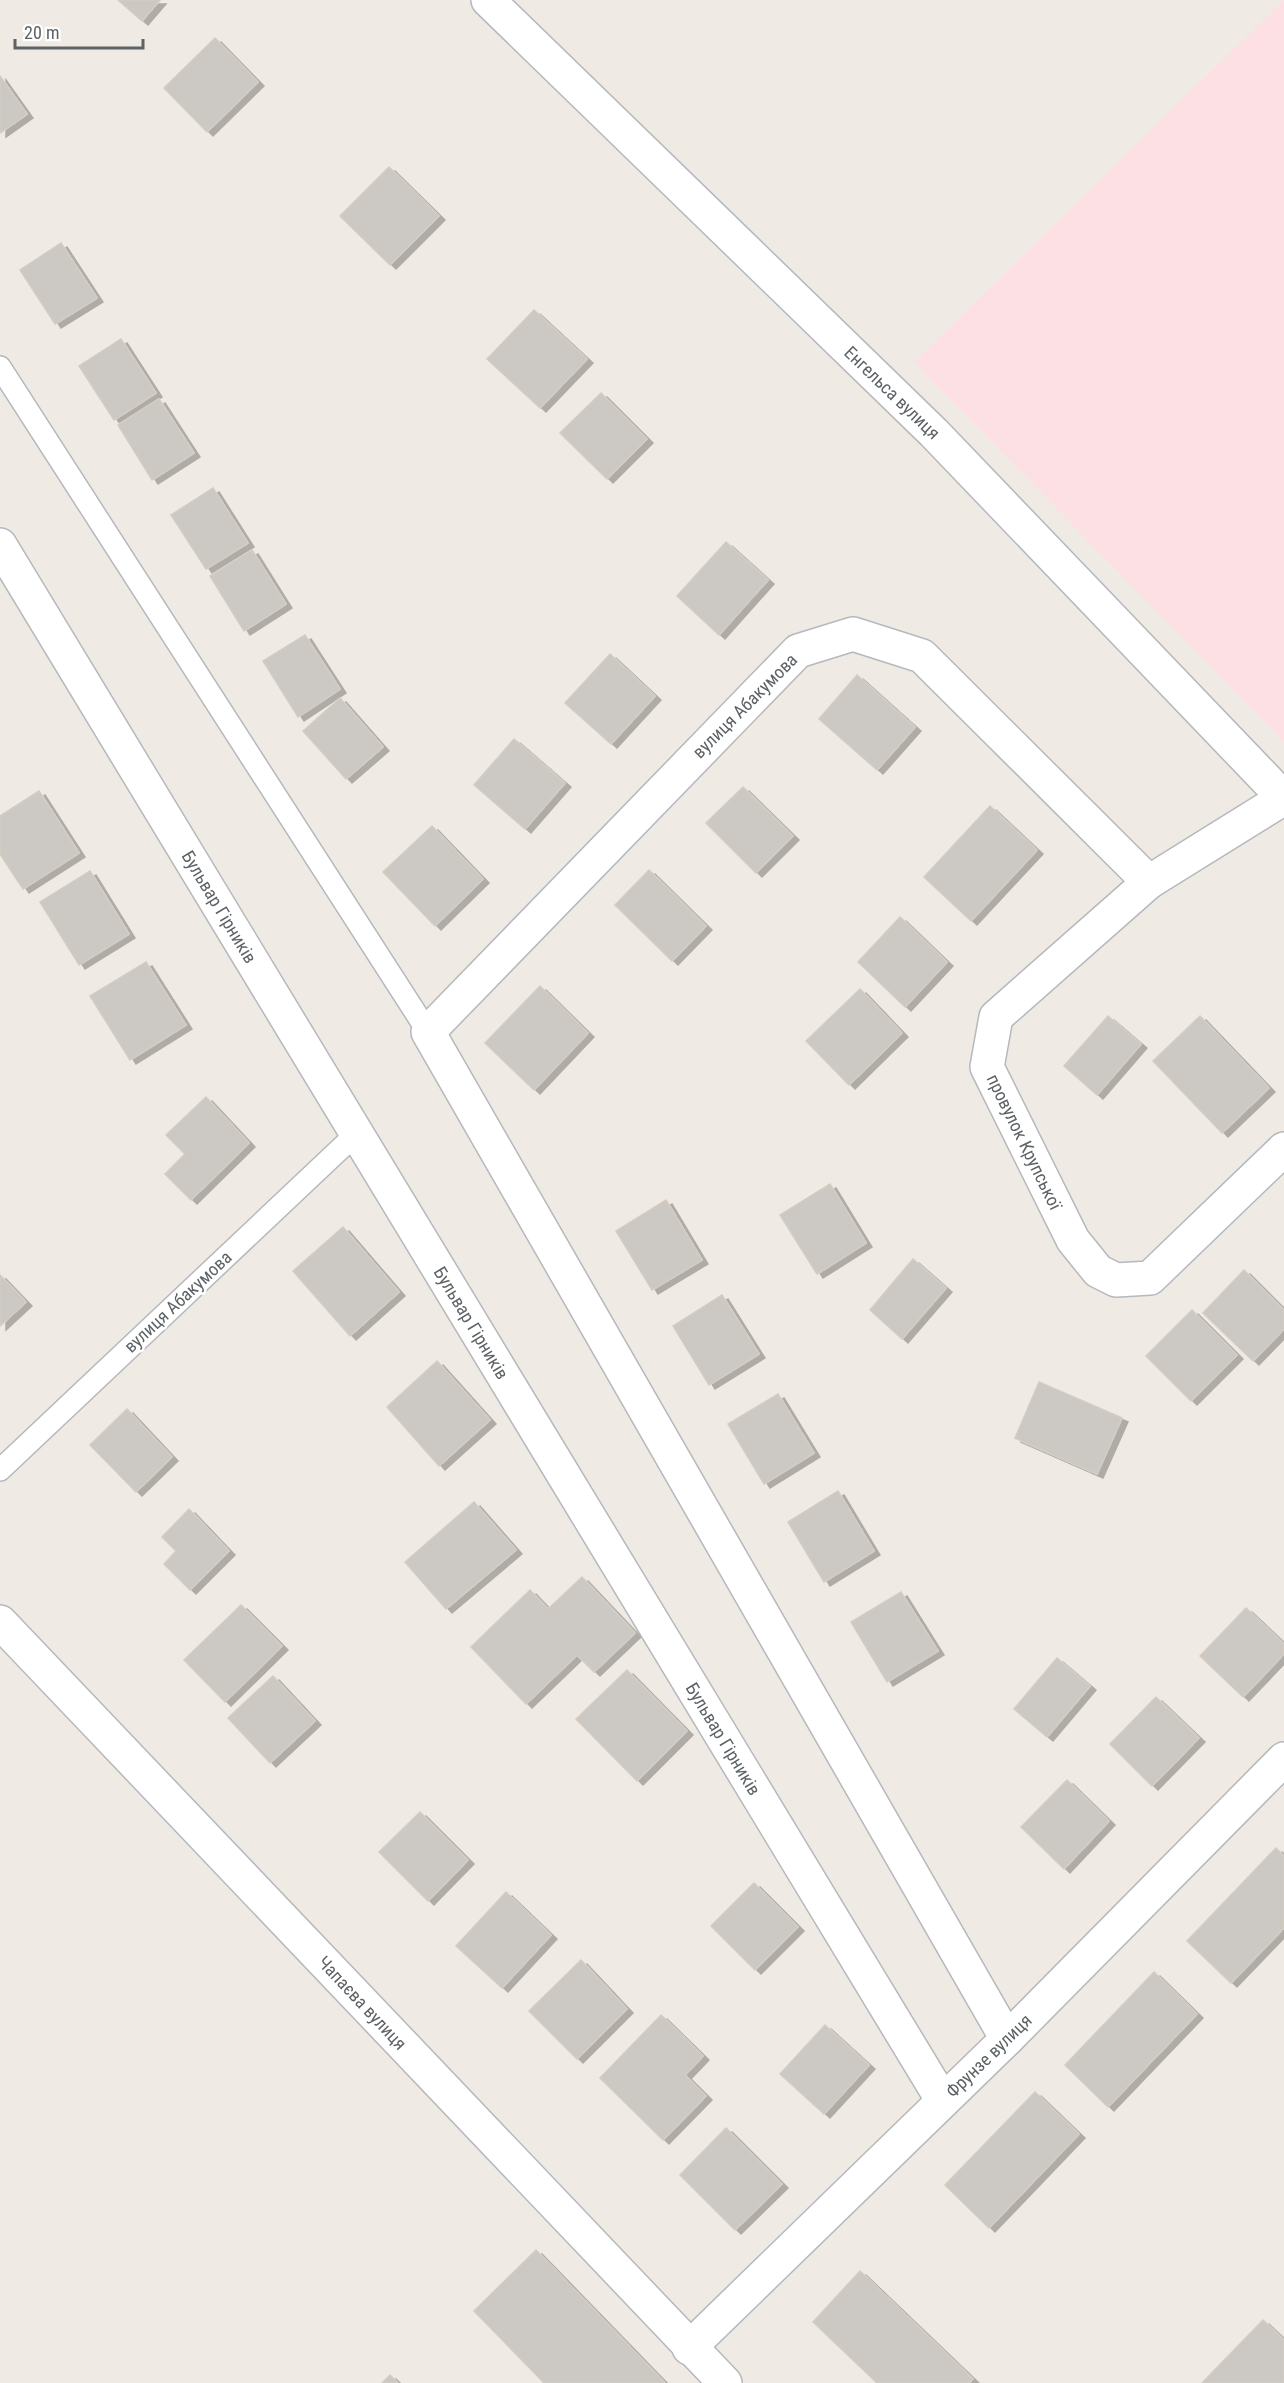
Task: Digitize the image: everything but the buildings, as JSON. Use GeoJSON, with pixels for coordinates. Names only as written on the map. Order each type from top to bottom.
{"type":"FeatureCollection","features":[{"type":"Feature","properties":{"kind":"street","name":"Енгельса вулиця"},"geometry":{"type":"LineString","coordinates":[[488,0],[934,433],[1284,798]]}},
{"type":"Feature","properties":{"kind":"street","name":"Бульвар Гірників"},"geometry":{"type":"LineString","coordinates":[[0,545],[943,2101]]}},
{"type":"Feature","properties":{"kind":"street","name":"вулиця Абакумова"},"geometry":{"type":"LineString","coordinates":[[428,1032],[798,651],[853,633],[922,656],[1149,882]]}},
{"type":"Feature","properties":{"kind":"street","name":"провулок Крупської"},"geometry":{"type":"LineString","coordinates":[[1284,798],[1149,882],[996,1017],[987,1067],[1073,1240],[1098,1271],[1116,1280],[1150,1278],[1284,1149]]}},
{"type":"Feature","properties":{"kind":"street"},"geometry":{"type":"LineString","coordinates":[[428,1032],[1007,2039]]}},
{"type":"Feature","properties":{"kind":"street","name":"Чапаєва вулиця"},"geometry":{"type":"LineString","coordinates":[[0,1622],[689,2348],[725,2383]]}},
{"type":"Feature","properties":{"kind":"street","name":"Фрунзе вулиця"},"geometry":{"type":"LineString","coordinates":[[689,2348],[1007,2039],[1284,1759]]}},
{"type":"Feature","properties":{"kind":"lane"},"geometry":{"type":"LineString","coordinates":[[0,367],[428,1032]]}},
{"type":"Feature","properties":{"kind":"lane","name":"вулиця Абакумова"},"geometry":{"type":"LineString","coordinates":[[0,1470],[356,1134]]}},
{"type":"Feature","properties":{"kind":"shaded area"},"geometry":{"type":"Polygon","coordinates":[[[1284,0],[1284,742],[914,362],[1284,0]]]}}]}
